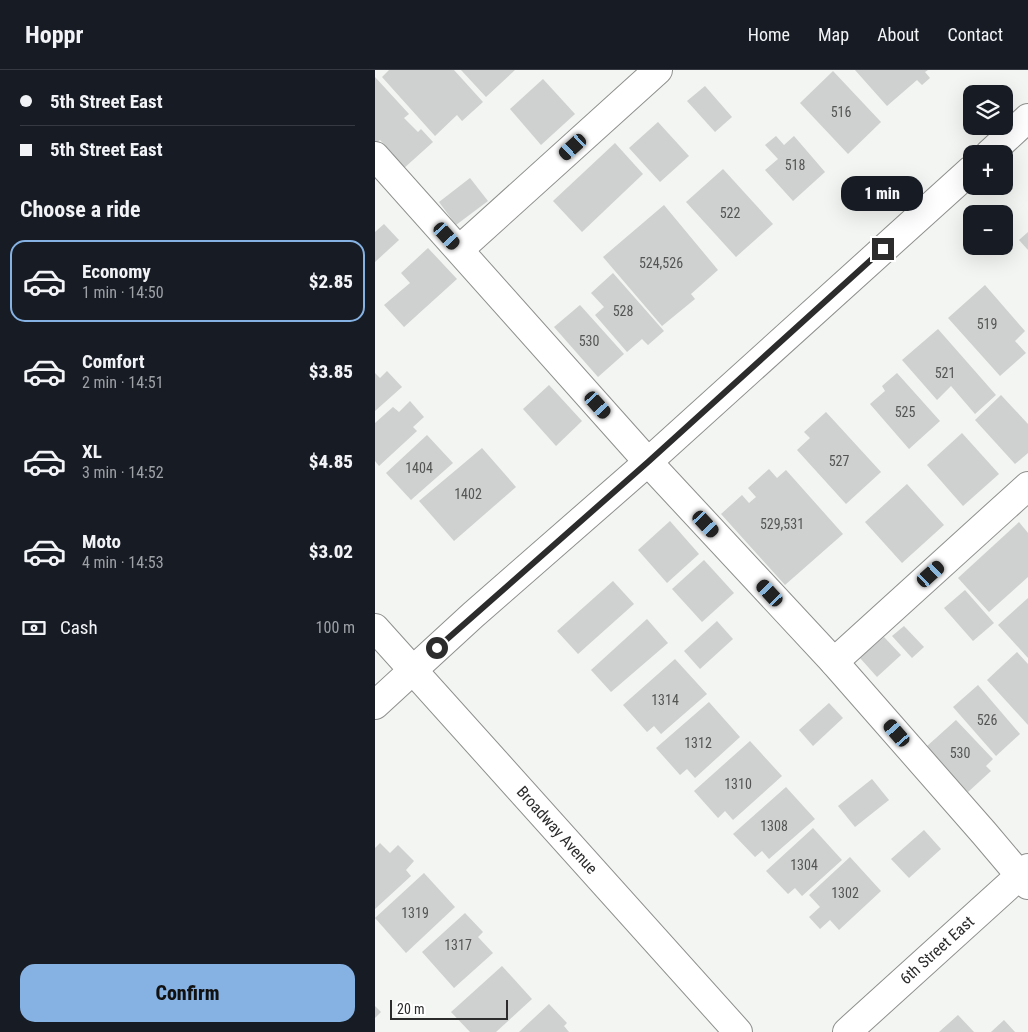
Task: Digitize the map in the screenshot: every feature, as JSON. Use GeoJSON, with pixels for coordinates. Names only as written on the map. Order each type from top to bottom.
{"type":"FeatureCollection","features":[{"type":"Feature","properties":{"kind":"street"},"geometry":{"type":"LineString","coordinates":[[459,249],[658,70]]}},
{"type":"Feature","properties":{"kind":"street"},"geometry":{"type":"LineString","coordinates":[[999,145],[1028,118]]}},
{"type":"Feature","properties":{"kind":"street"},"geometry":{"type":"LineString","coordinates":[[375,156],[648,462],[834,662],[1025,876]]}},
{"type":"Feature","properties":{"kind":"street"},"geometry":{"type":"LineString","coordinates":[[375,705],[473,614],[648,462],[963,177]]}},
{"type":"Feature","properties":{"kind":"street"},"geometry":{"type":"LineString","coordinates":[[834,662],[1028,486]]}},
{"type":"Feature","properties":{"kind":"street","name":"Broadway Avenue"},"geometry":{"type":"LineString","coordinates":[[375,628],[738,1032]]}},
{"type":"Feature","properties":{"kind":"street","name":"6th Street East"},"geometry":{"type":"LineString","coordinates":[[847,1032],[1025,876]]}},
{"type":"Feature","properties":{"kind":"building"},"geometry":{"type":"Polygon","coordinates":[[[389,70],[454,70],[483,102],[462,121],[457,115],[435,136],[382,77],[389,70]]]}},
{"type":"Feature","properties":{"kind":"building"},"geometry":{"type":"Polygon","coordinates":[[[461,70],[515,70],[486,97],[461,70]]]}},
{"type":"Feature","properties":{"kind":"building"},"geometry":{"type":"Polygon","coordinates":[[[855,70],[928,70],[925,72],[930,78],[922,85],[917,80],[887,106],[855,70]]]}},
{"type":"Feature","properties":{"kind":"building"},"geometry":{"type":"Polygon","coordinates":[[[833,71],[881,122],[848,154],[800,103],[833,71]]]}},
{"type":"Feature","properties":{"kind":"building"},"geometry":{"type":"Polygon","coordinates":[[[375,77],[409,114],[404,118],[418,132],[421,129],[433,142],[403,169],[380,140],[375,142],[375,77]]]}},
{"type":"Feature","properties":{"kind":"building"},"geometry":{"type":"Polygon","coordinates":[[[543,79],[575,114],[541,145],[510,109],[543,79]]]}},
{"type":"Feature","properties":{"kind":"building"},"geometry":{"type":"Polygon","coordinates":[[[705,86],[732,117],[715,132],[687,101],[705,86]]]}},
{"type":"Feature","properties":{"kind":"building"},"geometry":{"type":"Polygon","coordinates":[[[658,122],[689,156],[660,182],[629,148],[658,122]]]}},
{"type":"Feature","properties":{"kind":"building"},"geometry":{"type":"Polygon","coordinates":[[[776,136],[784,145],[794,136],[825,172],[793,201],[765,170],[778,159],[765,145],[776,136]]]}},
{"type":"Feature","properties":{"kind":"building"},"geometry":{"type":"Polygon","coordinates":[[[615,143],[643,174],[582,232],[553,201],[615,143]]]}},
{"type":"Feature","properties":{"kind":"building"},"geometry":{"type":"Polygon","coordinates":[[[723,169],[773,224],[736,257],[686,202],[723,169]]]}},
{"type":"Feature","properties":{"kind":"building"},"geometry":{"type":"Polygon","coordinates":[[[470,178],[488,201],[456,225],[439,202],[470,178]]]}},
{"type":"Feature","properties":{"kind":"building"},"geometry":{"type":"Polygon","coordinates":[[[664,205],[718,270],[691,294],[695,299],[662,326],[603,257],[664,205]]]}},
{"type":"Feature","properties":{"kind":"building"},"geometry":{"type":"Polygon","coordinates":[[[384,224],[399,240],[375,262],[375,232],[384,224]]]}},
{"type":"Feature","properties":{"kind":"building"},"geometry":{"type":"Polygon","coordinates":[[[1028,232],[1028,250],[1019,240],[1028,232]]]}},
{"type":"Feature","properties":{"kind":"building"},"geometry":{"type":"Polygon","coordinates":[[[428,248],[457,279],[404,327],[384,305],[410,283],[401,273],[428,248]]]}},
{"type":"Feature","properties":{"kind":"building"},"geometry":{"type":"Polygon","coordinates":[[[613,273],[664,331],[648,345],[642,339],[627,352],[595,315],[604,307],[591,293],[613,273]]]}},
{"type":"Feature","properties":{"kind":"building"},"geometry":{"type":"Polygon","coordinates":[[[985,285],[1025,331],[1015,341],[1026,353],[1000,376],[948,318],[985,285]]]}},
{"type":"Feature","properties":{"kind":"building"},"geometry":{"type":"Polygon","coordinates":[[[580,305],[624,354],[598,377],[554,327],[580,305]]]}},
{"type":"Feature","properties":{"kind":"building"},"geometry":{"type":"Polygon","coordinates":[[[938,329],[996,395],[975,414],[951,386],[937,400],[902,360],[938,329]]]}},
{"type":"Feature","properties":{"kind":"building"},"geometry":{"type":"Polygon","coordinates":[[[387,371],[402,387],[375,411],[375,373],[380,378],[387,371]]]}},
{"type":"Feature","properties":{"kind":"building"},"geometry":{"type":"Polygon","coordinates":[[[897,373],[940,421],[909,449],[870,404],[885,391],[882,386],[897,373]]]}},
{"type":"Feature","properties":{"kind":"building"},"geometry":{"type":"Polygon","coordinates":[[[549,385],[582,421],[556,446],[523,409],[549,385]]]}},
{"type":"Feature","properties":{"kind":"building"},"geometry":{"type":"Polygon","coordinates":[[[1001,395],[1028,424],[1028,453],[1015,464],[975,420],[1001,395]]]}},
{"type":"Feature","properties":{"kind":"building"},"geometry":{"type":"Polygon","coordinates":[[[410,401],[424,417],[413,427],[417,431],[379,466],[375,461],[375,423],[393,407],[399,412],[410,401]]]}},
{"type":"Feature","properties":{"kind":"building"},"geometry":{"type":"Polygon","coordinates":[[[826,412],[881,472],[846,504],[797,450],[810,438],[804,432],[826,412]]]}},
{"type":"Feature","properties":{"kind":"building"},"geometry":{"type":"Polygon","coordinates":[[[962,433],[999,474],[963,506],[927,465],[962,433]]]}},
{"type":"Feature","properties":{"kind":"building"},"geometry":{"type":"Polygon","coordinates":[[[427,435],[453,463],[411,500],[386,473],[427,435]]]}},
{"type":"Feature","properties":{"kind":"building"},"geometry":{"type":"Polygon","coordinates":[[[482,448],[516,487],[454,541],[419,501],[482,448]]]}},
{"type":"Feature","properties":{"kind":"building"},"geometry":{"type":"Polygon","coordinates":[[[769,469],[777,478],[786,470],[843,534],[785,585],[721,514],[742,495],[749,503],[756,497],[748,488],[769,469]]]}},
{"type":"Feature","properties":{"kind":"building"},"geometry":{"type":"Polygon","coordinates":[[[907,484],[944,525],[902,563],[865,522],[907,484]]]}},
{"type":"Feature","properties":{"kind":"building"},"geometry":{"type":"Polygon","coordinates":[[[670,521],[699,554],[667,583],[638,550],[670,521]]]}},
{"type":"Feature","properties":{"kind":"building"},"geometry":{"type":"Polygon","coordinates":[[[1019,522],[1028,533],[1028,577],[989,612],[958,578],[1019,522]]]}},
{"type":"Feature","properties":{"kind":"building"},"geometry":{"type":"Polygon","coordinates":[[[704,560],[734,593],[702,622],[672,589],[704,560]]]}},
{"type":"Feature","properties":{"kind":"building"},"geometry":{"type":"Polygon","coordinates":[[[613,581],[634,604],[578,654],[557,631],[613,581]]]}},
{"type":"Feature","properties":{"kind":"building"},"geometry":{"type":"Polygon","coordinates":[[[965,590],[994,623],[973,641],[944,608],[965,590]]]}},
{"type":"Feature","properties":{"kind":"building"},"geometry":{"type":"Polygon","coordinates":[[[1028,598],[1028,658],[998,625],[1028,598]]]}},
{"type":"Feature","properties":{"kind":"building"},"geometry":{"type":"Polygon","coordinates":[[[647,619],[668,643],[611,692],[591,670],[647,619]]]}},
{"type":"Feature","properties":{"kind":"building"},"geometry":{"type":"Polygon","coordinates":[[[717,621],[733,639],[700,669],[684,651],[717,621]]]}},
{"type":"Feature","properties":{"kind":"building"},"geometry":{"type":"Polygon","coordinates":[[[904,626],[924,647],[912,658],[892,636],[904,626]]]}},
{"type":"Feature","properties":{"kind":"building"},"geometry":{"type":"Polygon","coordinates":[[[884,637],[901,655],[877,677],[860,658],[884,637]]]}},
{"type":"Feature","properties":{"kind":"building"},"geometry":{"type":"Polygon","coordinates":[[[1017,652],[1028,664],[1028,725],[987,680],[1017,652]]]}},
{"type":"Feature","properties":{"kind":"building"},"geometry":{"type":"Polygon","coordinates":[[[675,659],[707,694],[661,734],[654,726],[647,732],[623,705],[675,659]]]}},
{"type":"Feature","properties":{"kind":"building"},"geometry":{"type":"Polygon","coordinates":[[[978,685],[1020,734],[996,756],[953,707],[978,685]]]}},
{"type":"Feature","properties":{"kind":"building"},"geometry":{"type":"Polygon","coordinates":[[[709,702],[740,737],[695,778],[687,769],[680,775],[656,748],[709,702]]]}},
{"type":"Feature","properties":{"kind":"building"},"geometry":{"type":"Polygon","coordinates":[[[829,703],[843,718],[813,746],[799,730],[829,703]]]}},
{"type":"Feature","properties":{"kind":"building"},"geometry":{"type":"Polygon","coordinates":[[[956,720],[993,759],[986,766],[991,771],[968,792],[926,747],[956,720]]]}},
{"type":"Feature","properties":{"kind":"building"},"geometry":{"type":"Polygon","coordinates":[[[750,741],[782,776],[733,820],[725,811],[718,818],[694,791],[750,741]]]}},
{"type":"Feature","properties":{"kind":"building"},"geometry":{"type":"Polygon","coordinates":[[[872,779],[889,800],[855,827],[838,806],[872,779]]]}},
{"type":"Feature","properties":{"kind":"building"},"geometry":{"type":"Polygon","coordinates":[[[786,787],[815,819],[769,859],[762,851],[755,857],[733,834],[786,787]]]}},
{"type":"Feature","properties":{"kind":"building"},"geometry":{"type":"Polygon","coordinates":[[[813,828],[842,860],[802,896],[795,888],[788,894],[766,871],[813,828]]]}},
{"type":"Feature","properties":{"kind":"building"},"geometry":{"type":"Polygon","coordinates":[[[924,830],[941,849],[909,878],[891,859],[924,830]]]}},
{"type":"Feature","properties":{"kind":"building"},"geometry":{"type":"Polygon","coordinates":[[[380,843],[390,853],[398,845],[414,861],[406,870],[411,876],[375,909],[375,848],[380,843]]]}},
{"type":"Feature","properties":{"kind":"building"},"geometry":{"type":"Polygon","coordinates":[[[850,857],[881,891],[839,930],[830,920],[820,929],[809,917],[820,907],[809,895],[850,857]]]}},
{"type":"Feature","properties":{"kind":"building"},"geometry":{"type":"Polygon","coordinates":[[[424,873],[455,907],[406,953],[375,918],[424,873]]]}},
{"type":"Feature","properties":{"kind":"building"},"geometry":{"type":"Polygon","coordinates":[[[465,913],[483,932],[478,937],[493,953],[454,988],[422,952],[465,913]]]}},
{"type":"Feature","properties":{"kind":"building"},"geometry":{"type":"Polygon","coordinates":[[[502,966],[532,999],[496,1032],[470,1032],[451,1012],[502,966]]]}},
{"type":"Feature","properties":{"kind":"building"},"geometry":{"type":"Polygon","coordinates":[[[549,1004],[567,1023],[564,1026],[569,1032],[519,1032],[549,1004]]]}},
{"type":"Feature","properties":{"kind":"building"},"geometry":{"type":"Polygon","coordinates":[[[375,1006],[381,1012],[375,1018],[375,1006]]]}},
{"type":"Feature","properties":{"kind":"building"},"geometry":{"type":"Polygon","coordinates":[[[958,1015],[974,1032],[939,1032],[958,1015]]]}},
{"type":"Feature","properties":{"kind":"building"},"geometry":{"type":"Polygon","coordinates":[[[1004,1020],[1015,1032],[991,1032],[1004,1020]]]}},
{"type":"Feature","properties":{"kind":"route"},"geometry":{"type":"LineString","coordinates":[[437,648],[473,614],[648,462],[883,249]]}}]}
